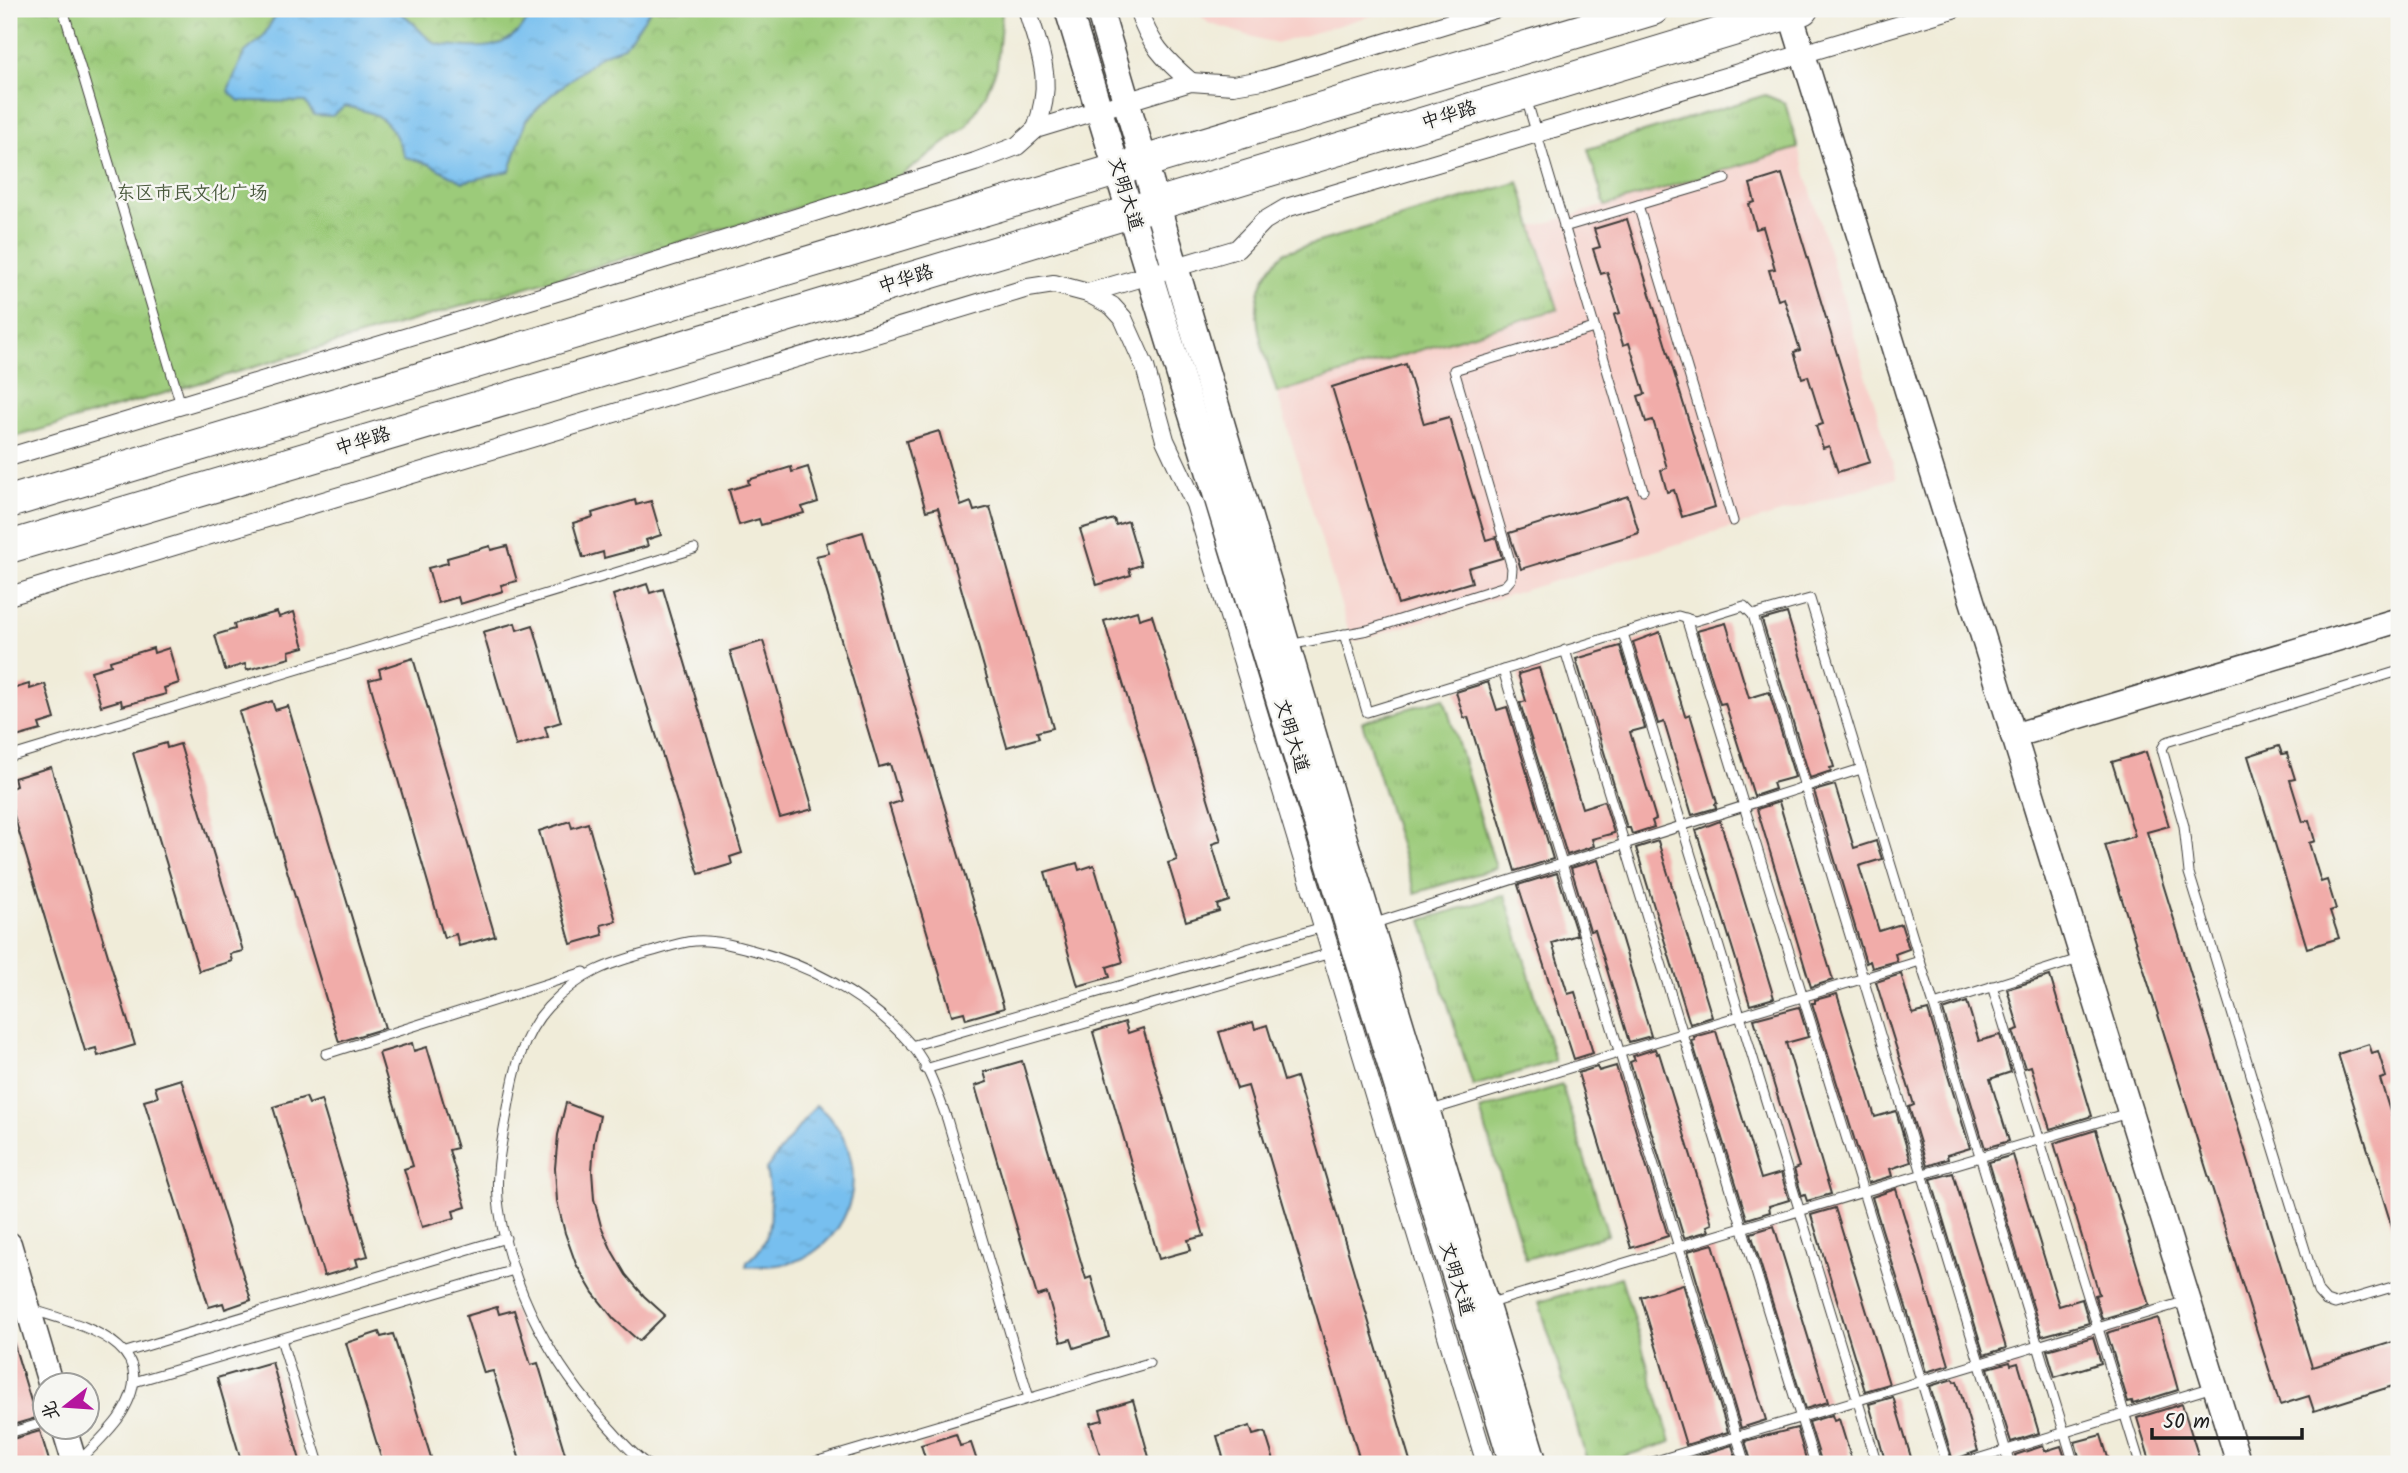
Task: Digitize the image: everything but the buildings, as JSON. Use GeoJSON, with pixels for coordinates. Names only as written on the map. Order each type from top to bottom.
{"type":"FeatureCollection","features":[{"type":"Feature","properties":{"kind":"highway"},"geometry":{"type":"LineString","coordinates":[[9,502],[1653,9]]}},
{"type":"Feature","properties":{"kind":"highway","name":"中华路"},"geometry":{"type":"LineString","coordinates":[[9,547],[1796,11]]}},
{"type":"Feature","properties":{"kind":"main road","name":"文明大道"},"geometry":{"type":"LineString","coordinates":[[1068,9],[1099,110],[1131,166]]}},
{"type":"Feature","properties":{"kind":"main road","name":"文明大道"},"geometry":{"type":"LineString","coordinates":[[1099,9],[1126,102],[1131,166],[1143,208],[1150,275],[1513,1464]]}},
{"type":"Feature","properties":{"kind":"main road","name":"文明大道"},"geometry":{"type":"LineString","coordinates":[[1143,208],[1175,268],[1370,925],[1534,1464]]}},
{"type":"Feature","properties":{"kind":"street"},"geometry":{"type":"LineString","coordinates":[[1027,9],[1046,77],[1045,105],[1037,129]]}},
{"type":"Feature","properties":{"kind":"street"},"geometry":{"type":"LineString","coordinates":[[1138,9],[1163,58],[1191,82]]}},
{"type":"Feature","properties":{"kind":"street"},"geometry":{"type":"LineString","coordinates":[[9,457],[578,286],[975,162],[1017,146],[1037,129],[1191,82],[1233,85],[1263,80],[1495,9]]}},
{"type":"Feature","properties":{"kind":"street"},"geometry":{"type":"LineString","coordinates":[[1088,293],[1237,249],[1264,221],[1286,208],[1953,9]]}},
{"type":"Feature","properties":{"kind":"street"},"geometry":{"type":"LineString","coordinates":[[1796,11],[1803,54],[2239,1464]]}},
{"type":"Feature","properties":{"kind":"street"},"geometry":{"type":"LineString","coordinates":[[9,596],[1028,288],[1054,284],[1088,293],[1112,306],[1123,318],[1144,367],[1165,440],[1195,504],[1486,1464]]}},
{"type":"Feature","properties":{"kind":"street"},"geometry":{"type":"LineString","coordinates":[[2013,736],[2399,620]]}},
{"type":"Feature","properties":{"kind":"street"},"geometry":{"type":"LineString","coordinates":[[9,1244],[47,1372]]}},
{"type":"Feature","properties":{"kind":"street"},"geometry":{"type":"LineString","coordinates":[[69,1442],[76,1464]]}},
{"type":"Feature","properties":{"kind":"lane"},"geometry":{"type":"LineString","coordinates":[[63,9],[181,405]]}},
{"type":"Feature","properties":{"kind":"lane"},"geometry":{"type":"LineString","coordinates":[[1524,93],[1643,490]]}},
{"type":"Feature","properties":{"kind":"lane"},"geometry":{"type":"LineString","coordinates":[[1564,228],[1725,179]]}},
{"type":"Feature","properties":{"kind":"lane"},"geometry":{"type":"LineString","coordinates":[[1638,205],[1733,521]]}},
{"type":"Feature","properties":{"kind":"lane"},"geometry":{"type":"LineString","coordinates":[[1287,645],[1368,630],[1505,586],[1511,579],[1512,568],[1454,370],[1594,328]]}},
{"type":"Feature","properties":{"kind":"lane"},"geometry":{"type":"LineString","coordinates":[[9,757],[695,549]]}},
{"type":"Feature","properties":{"kind":"lane"},"geometry":{"type":"LineString","coordinates":[[1753,615],[1810,599],[2074,1464]]}},
{"type":"Feature","properties":{"kind":"lane"},"geometry":{"type":"LineString","coordinates":[[1344,634],[1367,712],[1678,616],[1695,621],[1744,606],[1753,615],[2010,1464]]}},
{"type":"Feature","properties":{"kind":"lane"},"geometry":{"type":"LineString","coordinates":[[1686,618],[1947,1464]]}},
{"type":"Feature","properties":{"kind":"lane"},"geometry":{"type":"LineString","coordinates":[[1623,633],[1877,1464]]}},
{"type":"Feature","properties":{"kind":"lane"},"geometry":{"type":"LineString","coordinates":[[1565,650],[1815,1464]]}},
{"type":"Feature","properties":{"kind":"lane"},"geometry":{"type":"LineString","coordinates":[[1503,670],[1745,1464]]}},
{"type":"Feature","properties":{"kind":"lane"},"geometry":{"type":"LineString","coordinates":[[2399,671],[2166,742],[2162,749],[2184,827],[2189,873],[2318,1292],[2326,1301],[2335,1304],[2399,1285]]}},
{"type":"Feature","properties":{"kind":"lane"},"geometry":{"type":"LineString","coordinates":[[1370,925],[1861,769]]}},
{"type":"Feature","properties":{"kind":"lane"},"geometry":{"type":"LineString","coordinates":[[911,1046],[1324,928]]}},
{"type":"Feature","properties":{"kind":"lane"},"geometry":{"type":"LineString","coordinates":[[326,1054],[451,1016],[612,962],[696,941],[733,945],[807,968],[845,988],[891,1024],[911,1046],[925,1069],[947,1119],[1030,1398]]}},
{"type":"Feature","properties":{"kind":"lane"},"geometry":{"type":"LineString","coordinates":[[925,1069],[1331,953]]}},
{"type":"Feature","properties":{"kind":"lane"},"geometry":{"type":"LineString","coordinates":[[1934,1005],[2082,958]]}},
{"type":"Feature","properties":{"kind":"lane"},"geometry":{"type":"LineString","coordinates":[[1427,1111],[1920,961]]}},
{"type":"Feature","properties":{"kind":"lane"},"geometry":{"type":"LineString","coordinates":[[612,962],[580,978],[547,1008],[527,1035],[513,1077],[498,1162],[499,1207],[514,1270],[541,1333],[564,1372],[596,1413],[636,1456],[647,1464]]}},
{"type":"Feature","properties":{"kind":"lane"},"geometry":{"type":"LineString","coordinates":[[1992,986],[2140,1464]]}},
{"type":"Feature","properties":{"kind":"lane"},"geometry":{"type":"LineString","coordinates":[[1485,1304],[2130,1113]]}},
{"type":"Feature","properties":{"kind":"lane"},"geometry":{"type":"LineString","coordinates":[[126,1352],[506,1238]]}},
{"type":"Feature","properties":{"kind":"lane"},"geometry":{"type":"LineString","coordinates":[[134,1382],[514,1270]]}},
{"type":"Feature","properties":{"kind":"lane"},"geometry":{"type":"LineString","coordinates":[[1646,1464],[2189,1300]]}},
{"type":"Feature","properties":{"kind":"lane"},"geometry":{"type":"LineString","coordinates":[[28,1308],[101,1335],[126,1352],[134,1369],[134,1382],[119,1417],[76,1464]]}},
{"type":"Feature","properties":{"kind":"lane"},"geometry":{"type":"LineString","coordinates":[[281,1339],[319,1464]]}},
{"type":"Feature","properties":{"kind":"lane"},"geometry":{"type":"LineString","coordinates":[[808,1464],[1149,1363]]}},
{"type":"Feature","properties":{"kind":"lane"},"geometry":{"type":"LineString","coordinates":[[1961,1464],[2216,1387]]}},
{"type":"Feature","properties":{"kind":"lane"},"geometry":{"type":"LineString","coordinates":[[9,1433],[32,1426]]}},
{"type":"Feature","properties":{"kind":"shaded area"},"geometry":{"type":"Polygon","coordinates":[[[1195,9],[1393,9],[1276,44],[1208,23],[1195,9]]]}},
{"type":"Feature","properties":{"kind":"shaded area"},"geometry":{"type":"Polygon","coordinates":[[[1798,148],[1897,478],[1352,642],[1277,393],[1557,309],[1533,227],[1798,148]]]}},
{"type":"Feature","properties":{"kind":"green space","name":"东区市民文化广场"},"geometry":{"type":"Polygon","coordinates":[[[9,9],[1001,9],[1002,12],[997,67],[986,94],[967,126],[898,178],[9,439],[9,9]]]}},
{"type":"Feature","properties":{"kind":"green space"},"geometry":{"type":"Polygon","coordinates":[[[1765,95],[1785,103],[1798,148],[1605,206],[1588,149],[1765,95]]]}},
{"type":"Feature","properties":{"kind":"green space"},"geometry":{"type":"Polygon","coordinates":[[[1519,182],[1558,309],[1277,393],[1260,337],[1257,302],[1261,285],[1270,268],[1285,252],[1519,182]]]}},
{"type":"Feature","properties":{"kind":"green space"},"geometry":{"type":"Polygon","coordinates":[[[1444,698],[1496,868],[1415,893],[1362,722],[1444,698]]]}},
{"type":"Feature","properties":{"kind":"green space"},"geometry":{"type":"Polygon","coordinates":[[[1505,895],[1555,1061],[1473,1086],[1422,920],[1505,895]]]}},
{"type":"Feature","properties":{"kind":"green space"},"geometry":{"type":"Polygon","coordinates":[[[1562,1085],[1608,1235],[1526,1259],[1480,1110],[1562,1085]]]}},
{"type":"Feature","properties":{"kind":"green space"},"geometry":{"type":"Polygon","coordinates":[[[1621,1277],[1671,1442],[1598,1464],[1588,1464],[1539,1302],[1621,1277]]]}},
{"type":"Feature","properties":{"kind":"water"},"geometry":{"type":"Polygon","coordinates":[[[283,9],[392,9],[411,20],[435,43],[483,47],[512,37],[528,21],[535,9],[651,9],[624,47],[602,55],[550,96],[526,120],[510,171],[463,182],[429,164],[405,157],[390,127],[378,116],[345,106],[332,116],[314,115],[305,102],[239,101],[228,91],[244,53],[263,37],[276,14],[283,9]]]}},
{"type":"Feature","properties":{"kind":"water"},"geometry":{"type":"Polygon","coordinates":[[[816,1105],[832,1120],[844,1139],[851,1158],[853,1179],[843,1219],[831,1237],[807,1257],[782,1264],[746,1267],[747,1262],[764,1243],[768,1231],[771,1207],[766,1169],[816,1105]]]}}]}
